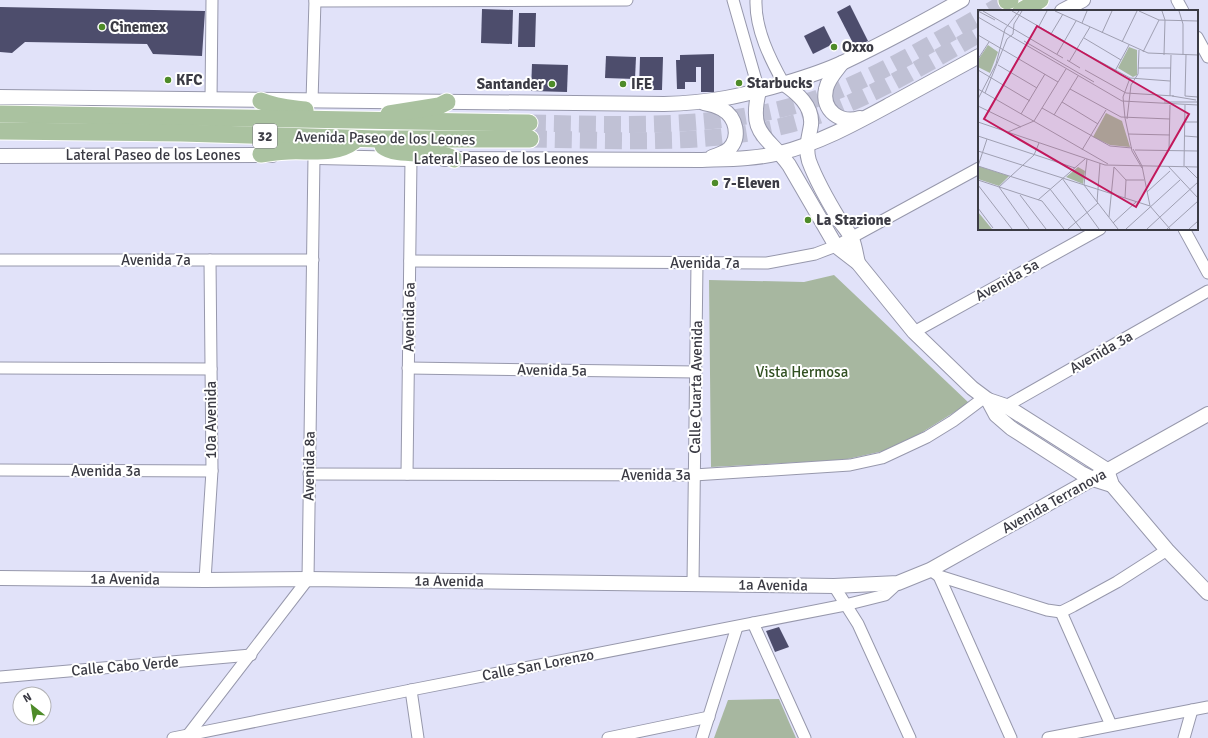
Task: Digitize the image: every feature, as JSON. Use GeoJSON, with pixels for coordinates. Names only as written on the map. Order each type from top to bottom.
{"type":"FeatureCollection","features":[{"type":"Feature","properties":{"kind":"main road"},"geometry":{"type":"LineString","coordinates":[[1013,4],[1040,0]]}},
{"type":"Feature","properties":{"kind":"main road"},"geometry":{"type":"LineString","coordinates":[[261,101],[285,108],[318,113],[329,120]]}},
{"type":"Feature","properties":{"kind":"main road"},"geometry":{"type":"LineString","coordinates":[[370,121],[388,114],[439,106],[447,102]]}},
{"type":"Feature","properties":{"kind":"main road","name":"Avenida Paseo de los Leones"},"geometry":{"type":"LineString","coordinates":[[0,114],[176,116],[370,121],[529,131],[378,140],[181,133],[0,131]]}},
{"type":"Feature","properties":{"kind":"main road"},"geometry":{"type":"LineString","coordinates":[[260,154],[283,151],[333,150],[342,148],[357,139]]}},
{"type":"Feature","properties":{"kind":"main road"},"geometry":{"type":"LineString","coordinates":[[378,140],[385,148],[442,155],[454,159]]}},
{"type":"Feature","properties":{"kind":"street"},"geometry":{"type":"LineString","coordinates":[[211,100],[212,0]]}},
{"type":"Feature","properties":{"kind":"street"},"geometry":{"type":"LineString","coordinates":[[312,100],[315,0],[620,0]]}},
{"type":"Feature","properties":{"kind":"street"},"geometry":{"type":"LineString","coordinates":[[733,0],[759,91],[755,114],[758,126],[764,138],[780,153],[789,165],[836,246],[858,263],[914,332],[972,388],[1001,410],[1107,470],[1112,486],[1167,550],[1208,594]]}},
{"type":"Feature","properties":{"kind":"street"},"geometry":{"type":"LineString","coordinates":[[756,0],[760,26],[773,64],[784,84],[793,90],[805,103],[810,113],[811,123],[807,145],[809,159],[814,173],[840,221],[852,238],[858,263]]}},
{"type":"Feature","properties":{"kind":"street"},"geometry":{"type":"LineString","coordinates":[[0,97],[261,101],[312,100],[664,104],[701,102],[732,98],[810,76],[843,63],[962,0]]}},
{"type":"Feature","properties":{"kind":"street"},"geometry":{"type":"LineString","coordinates":[[1064,10],[1083,0]]}},
{"type":"Feature","properties":{"kind":"street"},"geometry":{"type":"LineString","coordinates":[[1177,0],[1182,10]]}},
{"type":"Feature","properties":{"kind":"street"},"geometry":{"type":"LineString","coordinates":[[1198,39],[1208,57]]}},
{"type":"Feature","properties":{"kind":"street","name":"Lateral Paseo de los Leones"},"geometry":{"type":"LineString","coordinates":[[0,156],[260,154],[314,157],[411,159],[734,159],[780,153],[807,145],[832,135],[870,116],[978,57]]}},
{"type":"Feature","properties":{"kind":"street"},"geometry":{"type":"LineString","coordinates":[[843,63],[830,80],[826,89],[825,99],[828,107],[835,116],[846,121],[870,116]]}},
{"type":"Feature","properties":{"kind":"street"},"geometry":{"type":"LineString","coordinates":[[701,102],[722,108],[734,122],[736,131],[735,141],[729,149],[720,155],[702,160]]}},
{"type":"Feature","properties":{"kind":"street","name":"Avenida 8a"},"geometry":{"type":"LineString","coordinates":[[308,579],[314,157]]}},
{"type":"Feature","properties":{"kind":"street","name":"Avenida 6a"},"geometry":{"type":"LineString","coordinates":[[407,474],[411,159]]}},
{"type":"Feature","properties":{"kind":"street","name":"Avenida 7a"},"geometry":{"type":"LineString","coordinates":[[410,261],[767,263],[815,254],[836,246],[978,169]]}},
{"type":"Feature","properties":{"kind":"street","name":"Avenida 5a"},"geometry":{"type":"LineString","coordinates":[[914,332],[1098,230]]}},
{"type":"Feature","properties":{"kind":"street"},"geometry":{"type":"LineString","coordinates":[[1185,230],[1208,273]]}},
{"type":"Feature","properties":{"kind":"street","name":"Avenida 7a"},"geometry":{"type":"LineString","coordinates":[[0,260],[312,260]]}},
{"type":"Feature","properties":{"kind":"street","name":"10a Avenida"},"geometry":{"type":"LineString","coordinates":[[205,580],[212,471],[210,260]]}},
{"type":"Feature","properties":{"kind":"street","name":"Calle Cuarta Avenida"},"geometry":{"type":"LineString","coordinates":[[692,583],[697,263]]}},
{"type":"Feature","properties":{"kind":"street","name":"Avenida 3a"},"geometry":{"type":"LineString","coordinates":[[1001,410],[1208,291]]}},
{"type":"Feature","properties":{"kind":"street"},"geometry":{"type":"LineString","coordinates":[[0,368],[211,369]]}},
{"type":"Feature","properties":{"kind":"street","name":"Avenida 5a"},"geometry":{"type":"LineString","coordinates":[[408,368],[696,372]]}},
{"type":"Feature","properties":{"kind":"street","name":"Avenida 3a"},"geometry":{"type":"LineString","coordinates":[[309,474],[694,475],[850,464],[882,458],[927,437],[987,399]]}},
{"type":"Feature","properties":{"kind":"street"},"geometry":{"type":"LineString","coordinates":[[1001,410],[1011,428],[1081,473],[1112,486]]}},
{"type":"Feature","properties":{"kind":"street","name":"Avenida Terranova"},"geometry":{"type":"LineString","coordinates":[[898,583],[934,573],[1107,470],[1208,414]]}},
{"type":"Feature","properties":{"kind":"street","name":"Avenida 3a"},"geometry":{"type":"LineString","coordinates":[[0,470],[212,471]]}},
{"type":"Feature","properties":{"kind":"street"},"geometry":{"type":"LineString","coordinates":[[934,573],[1047,610],[1062,612],[1117,582],[1167,550]]}},
{"type":"Feature","properties":{"kind":"street"},"geometry":{"type":"LineString","coordinates":[[934,573],[1011,738]]}},
{"type":"Feature","properties":{"kind":"street","name":"1a Avenida"},"geometry":{"type":"LineString","coordinates":[[0,578],[205,580],[308,579],[834,586],[898,583]]}},
{"type":"Feature","properties":{"kind":"street"},"geometry":{"type":"LineString","coordinates":[[188,735],[308,579]]}},
{"type":"Feature","properties":{"kind":"street","name":"Calle San Lorenzo"},"geometry":{"type":"LineString","coordinates":[[172,738],[846,605],[885,595],[898,583]]}},
{"type":"Feature","properties":{"kind":"street"},"geometry":{"type":"LineString","coordinates":[[834,586],[858,624],[910,738]]}},
{"type":"Feature","properties":{"kind":"street"},"geometry":{"type":"LineString","coordinates":[[1062,612],[1111,725]]}},
{"type":"Feature","properties":{"kind":"street"},"geometry":{"type":"LineString","coordinates":[[753,623],[805,738]]}},
{"type":"Feature","properties":{"kind":"street"},"geometry":{"type":"LineString","coordinates":[[702,738],[737,627]]}},
{"type":"Feature","properties":{"kind":"street","name":"Calle Cabo Verde"},"geometry":{"type":"LineString","coordinates":[[0,676],[251,655]]}},
{"type":"Feature","properties":{"kind":"street"},"geometry":{"type":"LineString","coordinates":[[411,690],[418,738]]}},
{"type":"Feature","properties":{"kind":"street"},"geometry":{"type":"LineString","coordinates":[[1048,738],[1208,707]]}},
{"type":"Feature","properties":{"kind":"street"},"geometry":{"type":"LineString","coordinates":[[1184,738],[1192,710]]}},
{"type":"Feature","properties":{"kind":"street"},"geometry":{"type":"LineString","coordinates":[[608,738],[709,717]]}},
{"type":"Feature","properties":{"kind":"green space","name":"Vista Hermosa"},"geometry":{"type":"Polygon","coordinates":[[[834,275],[969,403],[897,448],[843,460],[711,467],[709,280],[804,282],[834,275]]]}},
{"type":"Feature","properties":{"kind":"green space"},"geometry":{"type":"Polygon","coordinates":[[[779,699],[796,738],[714,738],[728,700],[779,699]]]}},
{"type":"Feature","properties":{"kind":"building"},"geometry":{"type":"Polygon","coordinates":[[[850,5],[868,41],[855,47],[837,12],[850,5]]]}},
{"type":"Feature","properties":{"kind":"building","name":"Cinemex"},"geometry":{"type":"Polygon","coordinates":[[[0,7],[205,11],[202,56],[153,54],[147,44],[25,42],[12,53],[0,52],[0,7]]]}},
{"type":"Feature","properties":{"kind":"building"},"geometry":{"type":"Polygon","coordinates":[[[482,9],[513,10],[512,44],[481,43],[482,9]]]}},
{"type":"Feature","properties":{"kind":"building"},"geometry":{"type":"Polygon","coordinates":[[[519,13],[536,13],[535,47],[518,47],[519,13]]]}},
{"type":"Feature","properties":{"kind":"building"},"geometry":{"type":"Polygon","coordinates":[[[824,26],[833,44],[813,54],[804,36],[824,26]]]}},
{"type":"Feature","properties":{"kind":"building"},"geometry":{"type":"Polygon","coordinates":[[[714,54],[714,92],[701,92],[701,67],[696,67],[696,82],[685,82],[685,89],[677,89],[676,60],[680,60],[680,55],[714,54]]]}},
{"type":"Feature","properties":{"kind":"building"},"geometry":{"type":"Polygon","coordinates":[[[606,56],[636,57],[635,79],[605,78],[606,56]]]}},
{"type":"Feature","properties":{"kind":"building"},"geometry":{"type":"Polygon","coordinates":[[[640,57],[663,57],[662,90],[639,90],[640,57]]]}},
{"type":"Feature","properties":{"kind":"building"},"geometry":{"type":"Polygon","coordinates":[[[532,64],[568,65],[567,92],[531,91],[532,64]]]}},
{"type":"Feature","properties":{"kind":"building"},"geometry":{"type":"Polygon","coordinates":[[[779,627],[789,647],[775,652],[766,631],[779,627]]]}},
{"type":"Feature","properties":{"kind":"tunnel"},"geometry":{"type":"LineString","coordinates":[[992,10],[1007,1]]}},
{"type":"Feature","properties":{"kind":"tunnel"},"geometry":{"type":"LineString","coordinates":[[529,123],[685,123],[762,113],[800,104],[837,91],[873,75],[978,18]]}},
{"type":"Feature","properties":{"kind":"tunnel"},"geometry":{"type":"LineString","coordinates":[[530,139],[628,141],[694,139],[727,136],[791,124],[864,97],[911,73],[978,35]]}},
{"type":"Feature","properties":{"kind":"place","name":"Cinemex"},"geometry":{"type":"Point","coordinates":[102,27]}},
{"type":"Feature","properties":{"kind":"place","name":"Oxxo"},"geometry":{"type":"Point","coordinates":[834,47]}},
{"type":"Feature","properties":{"kind":"place","name":"KFC"},"geometry":{"type":"Point","coordinates":[168,80]}},
{"type":"Feature","properties":{"kind":"place","name":"Starbucks"},"geometry":{"type":"Point","coordinates":[739,83]}},
{"type":"Feature","properties":{"kind":"place","name":"Santander"},"geometry":{"type":"Point","coordinates":[552,84]}},
{"type":"Feature","properties":{"kind":"place","name":"IFE"},"geometry":{"type":"Point","coordinates":[623,84]}},
{"type":"Feature","properties":{"kind":"place","name":"7-Eleven"},"geometry":{"type":"Point","coordinates":[715,183]}},
{"type":"Feature","properties":{"kind":"place","name":"La Stazione"},"geometry":{"type":"Point","coordinates":[808,220]}}]}
